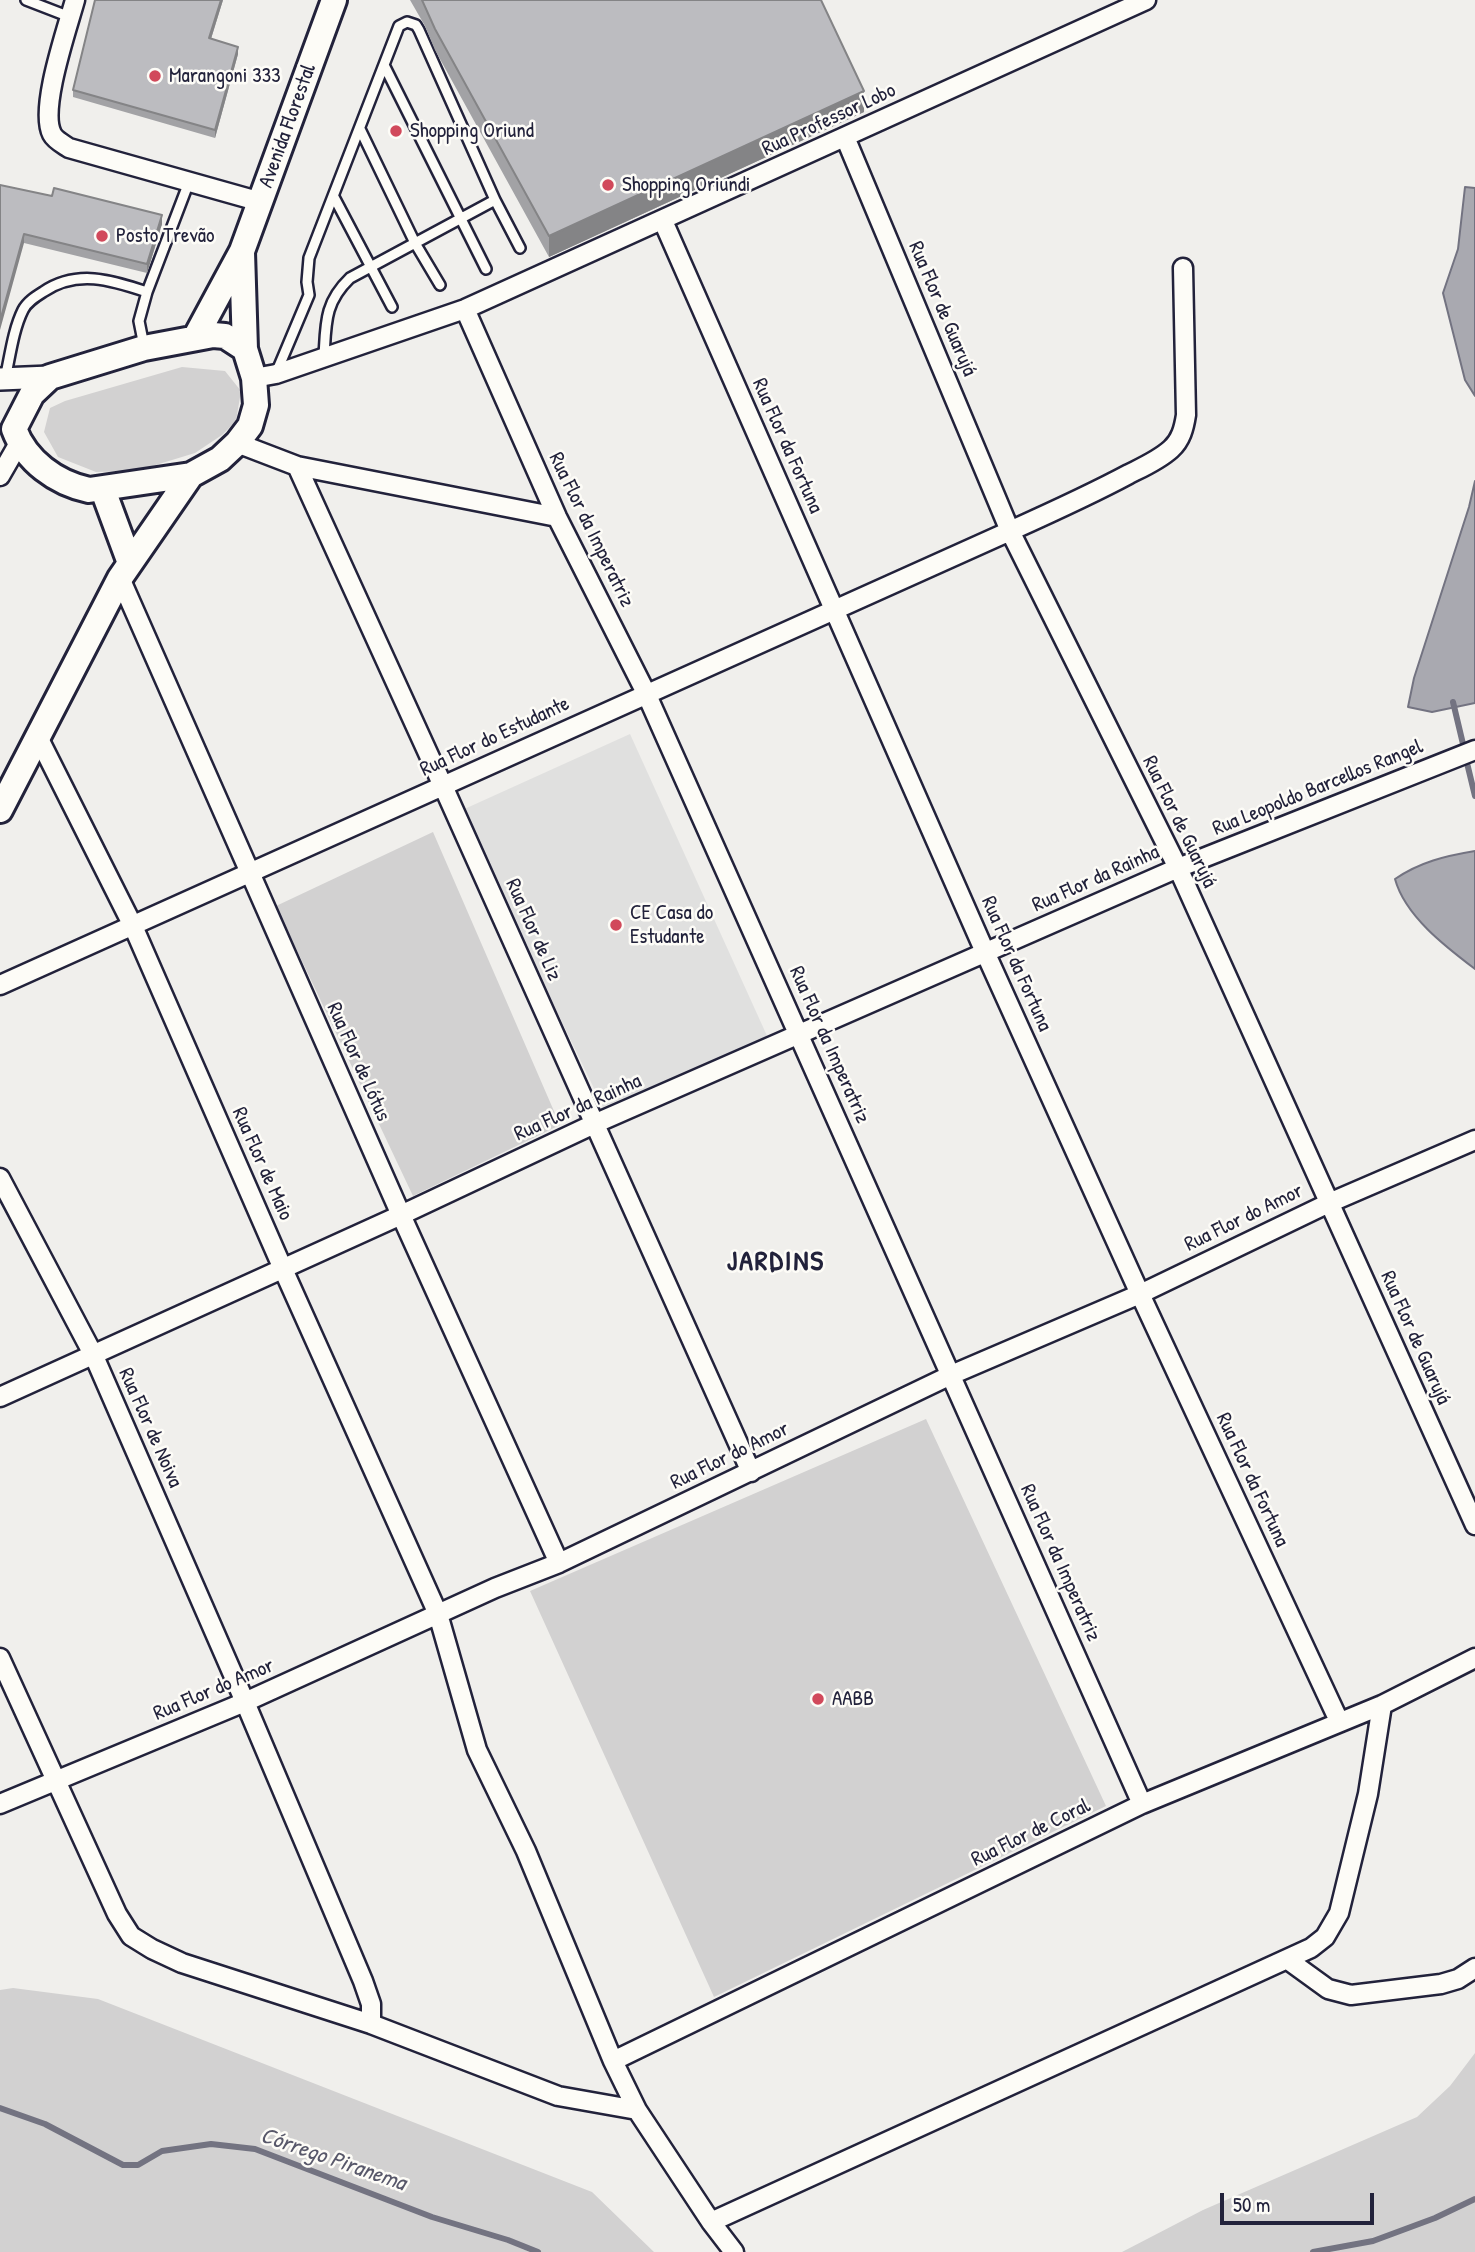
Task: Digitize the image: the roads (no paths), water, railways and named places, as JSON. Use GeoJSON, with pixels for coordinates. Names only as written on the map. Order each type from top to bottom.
{"type":"FeatureCollection","features":[{"type":"Feature","properties":{"kind":"main road","name":"Avenida Florestal"},"geometry":{"type":"LineString","coordinates":[[195,338],[242,251],[334,0]]}},
{"type":"Feature","properties":{"kind":"main road"},"geometry":{"type":"LineString","coordinates":[[242,251],[246,349]]}},
{"type":"Feature","properties":{"kind":"main road"},"geometry":{"type":"LineString","coordinates":[[225,335],[246,349],[265,376],[250,426],[220,459],[191,475],[103,490],[73,487],[52,475],[11,433],[33,394],[50,377],[144,348],[225,335]]}},
{"type":"Feature","properties":{"kind":"main road"},"geometry":{"type":"LineString","coordinates":[[0,810],[125,570],[191,475]]}},
{"type":"Feature","properties":{"kind":"main road"},"geometry":{"type":"LineString","coordinates":[[103,490],[125,570]]}},
{"type":"Feature","properties":{"kind":"street","name":"Rua Professor Lobo"},"geometry":{"type":"LineString","coordinates":[[265,376],[464,309],[1146,0]]}},
{"type":"Feature","properties":{"kind":"street"},"geometry":{"type":"LineString","coordinates":[[72,8],[48,100],[47,118],[52,136],[69,148],[261,202]]}},
{"type":"Feature","properties":{"kind":"street","name":"Rua Flor de Guarujá"},"geometry":{"type":"LineString","coordinates":[[845,138],[1010,531],[1178,868],[1475,1525]]}},
{"type":"Feature","properties":{"kind":"street","name":"Rua Flor da Fortuna"},"geometry":{"type":"LineString","coordinates":[[663,221],[985,952],[1140,1294],[1339,1721]]}},
{"type":"Feature","properties":{"kind":"street","name":"Rua Flor do Estudante"},"geometry":{"type":"LineString","coordinates":[[0,985],[1010,531],[1100,490],[1151,462],[1170,450],[1178,440],[1186,415],[1184,268]]}},
{"type":"Feature","properties":{"kind":"street","name":"Rua Flor da Imperatriz"},"geometry":{"type":"LineString","coordinates":[[464,309],[557,517],[646,693],[1142,1804]]}},
{"type":"Feature","properties":{"kind":"street"},"geometry":{"type":"LineString","coordinates":[[2,379],[50,377]]}},
{"type":"Feature","properties":{"kind":"street"},"geometry":{"type":"LineString","coordinates":[[1,471],[11,433]]}},
{"type":"Feature","properties":{"kind":"street"},"geometry":{"type":"LineString","coordinates":[[237,443],[297,467],[557,517]]}},
{"type":"Feature","properties":{"kind":"street","name":"Rua Flor de Liz"},"geometry":{"type":"LineString","coordinates":[[297,467],[751,1472]]}},
{"type":"Feature","properties":{"kind":"street","name":"Rua Flor de Lótus"},"geometry":{"type":"LineString","coordinates":[[125,570],[249,872],[559,1563]]}},
{"type":"Feature","properties":{"kind":"street","name":"Rua Flor de Maio"},"geometry":{"type":"LineString","coordinates":[[37,735],[134,926],[283,1269],[439,1614],[477,1750],[526,1851],[613,2061],[637,2110],[734,2252]]}},
{"type":"Feature","properties":{"kind":"street","name":"Rua Leopoldo Barcellos Rangel"},"geometry":{"type":"LineString","coordinates":[[1178,868],[1475,750]]}},
{"type":"Feature","properties":{"kind":"street","name":"Rua Flor da Rainha"},"geometry":{"type":"LineString","coordinates":[[0,1397],[594,1124],[1178,868]]}},
{"type":"Feature","properties":{"kind":"street","name":"Rua Flor do Amor"},"geometry":{"type":"LineString","coordinates":[[0,1804],[245,1702],[559,1563],[951,1375],[1140,1294],[1329,1203],[1475,1140]]}},
{"type":"Feature","properties":{"kind":"street","name":"Rua Flor de Noiva"},"geometry":{"type":"LineString","coordinates":[[0,1178],[94,1356],[363,1981],[371,2004],[371,2024]]}},
{"type":"Feature","properties":{"kind":"street"},"geometry":{"type":"LineString","coordinates":[[0,1658],[117,1914],[131,1936],[182,1963],[371,2024],[558,2096],[637,2110]]}},
{"type":"Feature","properties":{"kind":"street","name":"Rua Flor de Coral"},"geometry":{"type":"LineString","coordinates":[[613,2061],[1142,1804],[1339,1721],[1382,1706],[1475,1658]]}},
{"type":"Feature","properties":{"kind":"street"},"geometry":{"type":"LineString","coordinates":[[711,2222],[1311,1948],[1325,1937],[1339,1913],[1368,1794],[1382,1706]]}},
{"type":"Feature","properties":{"kind":"street"},"geometry":{"type":"LineString","coordinates":[[1288,1960],[1328,1989],[1351,1995],[1441,1984],[1458,1979],[1475,1968]]}},
{"type":"Feature","properties":{"kind":"lane"},"geometry":{"type":"LineString","coordinates":[[26,0],[72,8]]}},
{"type":"Feature","properties":{"kind":"lane"},"geometry":{"type":"LineString","coordinates":[[265,376],[309,295],[309,258],[399,26],[407,22],[416,24],[495,200],[520,248]]}},
{"type":"Feature","properties":{"kind":"lane"},"geometry":{"type":"LineString","coordinates":[[384,65],[486,269]]}},
{"type":"Feature","properties":{"kind":"lane"},"geometry":{"type":"LineString","coordinates":[[360,129],[415,243],[440,285]]}},
{"type":"Feature","properties":{"kind":"lane"},"geometry":{"type":"LineString","coordinates":[[144,348],[139,321],[147,292],[189,182]]}},
{"type":"Feature","properties":{"kind":"lane"},"geometry":{"type":"LineString","coordinates":[[334,197],[393,307]]}},
{"type":"Feature","properties":{"kind":"lane"},"geometry":{"type":"LineString","coordinates":[[324,357],[327,316],[332,298],[350,278],[495,200]]}},
{"type":"Feature","properties":{"kind":"lane"},"geometry":{"type":"LineString","coordinates":[[2,379],[23,310],[33,298],[53,285],[83,277],[108,279],[147,292]]}},
{"type":"Feature","properties":{"kind":"waterway"},"geometry":{"type":"LineString","coordinates":[[1453,702],[1463,744]]}},
{"type":"Feature","properties":{"kind":"waterway"},"geometry":{"type":"LineString","coordinates":[[1467,763],[1475,796]]}},
{"type":"Feature","properties":{"kind":"waterway","name":"Córrego Piranema"},"geometry":{"type":"LineString","coordinates":[[0,2108],[45,2124],[123,2165],[138,2165],[162,2151],[211,2144],[255,2149],[432,2217],[538,2252]]}},
{"type":"Feature","properties":{"kind":"waterway","name":"Córrego Piranema"},"geometry":{"type":"LineString","coordinates":[[1313,2252],[1373,2241],[1435,2218],[1475,2199]]}},
{"type":"Feature","properties":{"kind":"place","name":"Marangoni 333"},"geometry":{"type":"Point","coordinates":[155,76]}},
{"type":"Feature","properties":{"kind":"place","name":"Shopping Oriund"},"geometry":{"type":"Point","coordinates":[396,131]}},
{"type":"Feature","properties":{"kind":"place","name":"Shopping Oriundi"},"geometry":{"type":"Point","coordinates":[608,185]}},
{"type":"Feature","properties":{"kind":"place","name":"Posto Trevão"},"geometry":{"type":"Point","coordinates":[102,236]}},
{"type":"Feature","properties":{"kind":"place","name":"CE Casa do Estudante"},"geometry":{"type":"Point","coordinates":[616,925]}},
{"type":"Feature","properties":{"kind":"place","name":"AABB"},"geometry":{"type":"Point","coordinates":[818,1699]}},
{"type":"Feature","properties":{"kind":"district","name":"JARDINS"},"geometry":{"type":"Point","coordinates":[776,1263]}}]}
